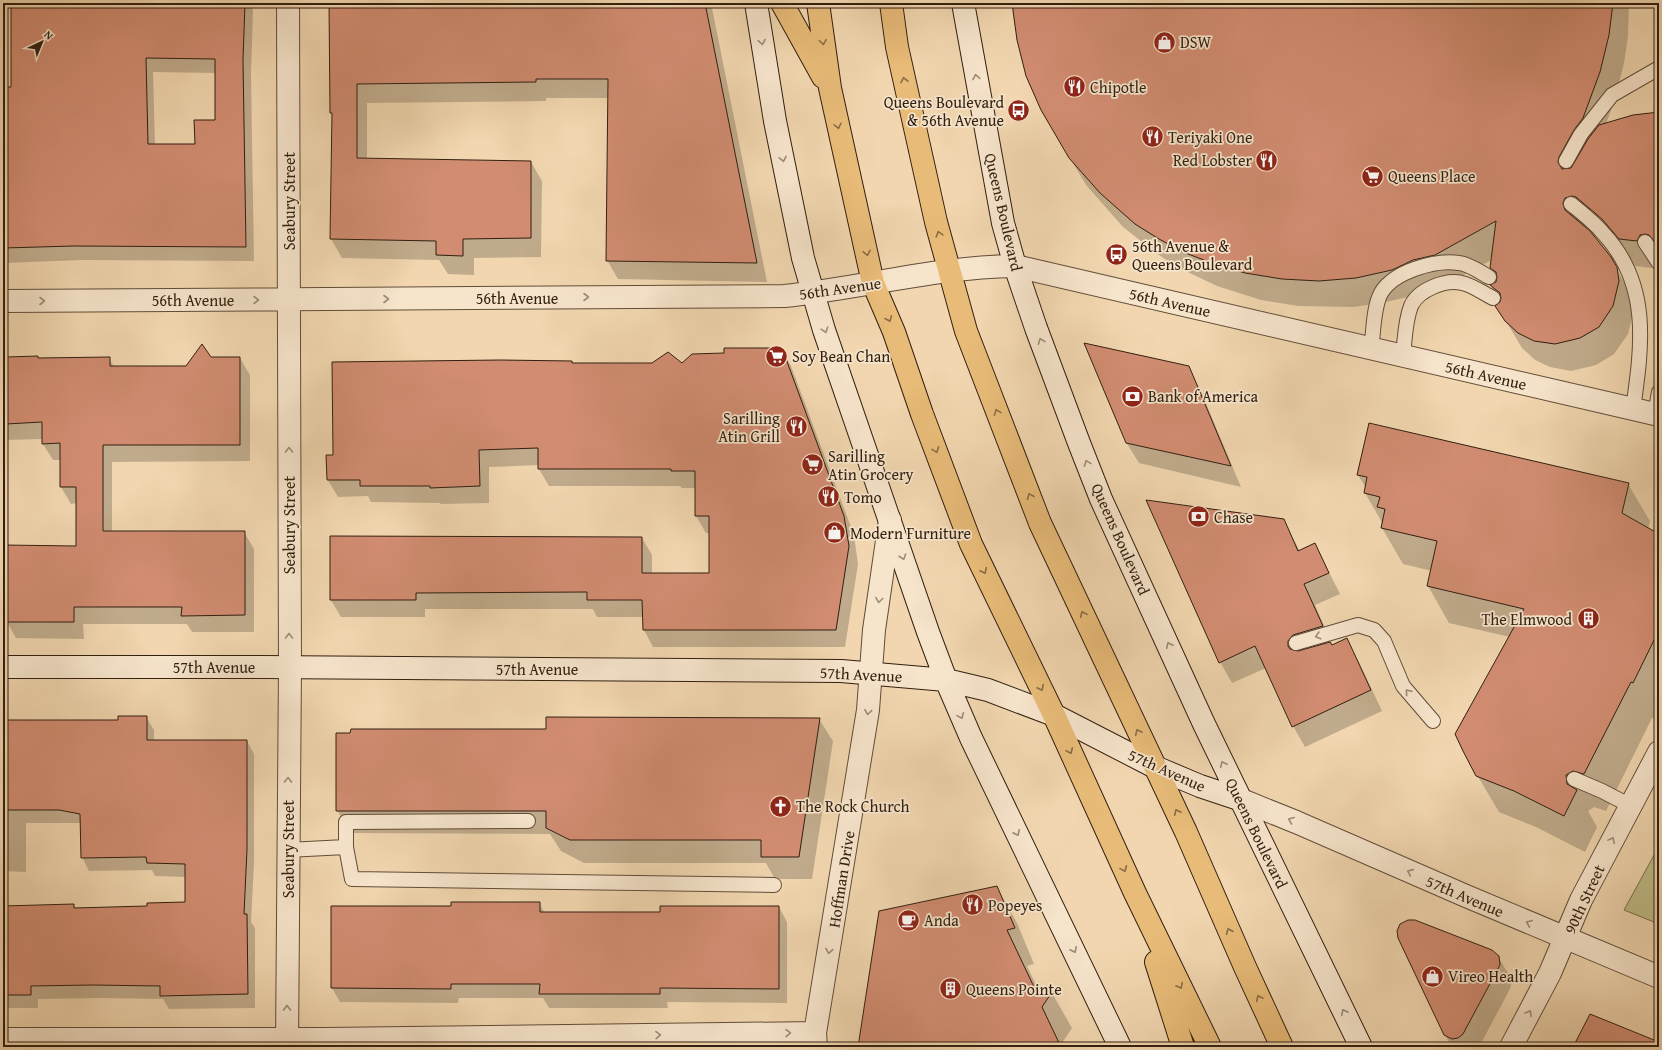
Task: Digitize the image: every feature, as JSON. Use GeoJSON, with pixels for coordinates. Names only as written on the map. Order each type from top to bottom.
{"type":"FeatureCollection","features":[{"type":"Feature","properties":{"kind":"main road"},"geometry":{"type":"LineString","coordinates":[[782,3],[830,88]]}},
{"type":"Feature","properties":{"kind":"main road"},"geometry":{"type":"LineString","coordinates":[[818,3],[830,88],[873,283],[894,332],[922,414],[971,544],[1054,715],[1134,893],[1210,1047]]}},
{"type":"Feature","properties":{"kind":"main road"},"geometry":{"type":"LineString","coordinates":[[891,3],[897,47],[936,222],[966,331],[1040,523],[1186,832],[1244,967],[1278,1038],[1290,1047]]}},
{"type":"Feature","properties":{"kind":"main road"},"geometry":{"type":"LineString","coordinates":[[897,47],[901,3]]}},
{"type":"Feature","properties":{"kind":"main road"},"geometry":{"type":"LineString","coordinates":[[1134,893],[1183,1047]]}},
{"type":"Feature","properties":{"kind":"street","name":"Seabury Street"},"geometry":{"type":"LineString","coordinates":[[287,1043],[290,667],[288,3]]}},
{"type":"Feature","properties":{"kind":"street"},"geometry":{"type":"LineString","coordinates":[[756,3],[775,121],[803,258],[813,293],[890,520],[946,680],[971,738],[1120,1047]]}},
{"type":"Feature","properties":{"kind":"street","name":"Queens Boulevard"},"geometry":{"type":"LineString","coordinates":[[963,3],[1003,223],[1015,266],[1036,328],[1101,499],[1239,799],[1361,1047]]}},
{"type":"Feature","properties":{"kind":"street","name":"56th Avenue"},"geometry":{"type":"LineString","coordinates":[[3,301],[784,296],[813,293],[950,271],[982,267],[1015,266],[1657,414]]}},
{"type":"Feature","properties":{"kind":"street","name":"Hoffman Drive"},"geometry":{"type":"LineString","coordinates":[[816,1040],[868,710],[874,630],[890,520]]}},
{"type":"Feature","properties":{"kind":"street","name":"57th Avenue"},"geometry":{"type":"LineString","coordinates":[[3,667],[290,667],[870,673],[946,680],[988,690],[1054,715],[1155,767],[1200,786],[1239,799],[1296,822],[1659,978]]}},
{"type":"Feature","properties":{"kind":"street","name":"90th Street"},"geometry":{"type":"LineString","coordinates":[[1511,1047],[1550,974],[1581,900],[1659,752]]}},
{"type":"Feature","properties":{"kind":"street"},"geometry":{"type":"LineString","coordinates":[[3,1039],[287,1043],[816,1040]]}},
{"type":"Feature","properties":{"kind":"lane"},"geometry":{"type":"LineString","coordinates":[[1566,161],[1585,129],[1612,95],[1659,68]]}},
{"type":"Feature","properties":{"kind":"lane"},"geometry":{"type":"LineString","coordinates":[[1572,204],[1603,232],[1613,245],[1629,270],[1635,289],[1640,320],[1638,371],[1633,409]]}},
{"type":"Feature","properties":{"kind":"lane"},"geometry":{"type":"LineString","coordinates":[[1646,242],[1659,263]]}},
{"type":"Feature","properties":{"kind":"lane"},"geometry":{"type":"LineString","coordinates":[[1371,348],[1380,298],[1389,283],[1398,277],[1425,266],[1440,263],[1451,263],[1466,265],[1489,278]]}},
{"type":"Feature","properties":{"kind":"lane"},"geometry":{"type":"LineString","coordinates":[[1403,355],[1410,308],[1414,300],[1423,292],[1449,283],[1462,283],[1493,298]]}},
{"type":"Feature","properties":{"kind":"lane"},"geometry":{"type":"LineString","coordinates":[[1657,414],[1659,392]]}},
{"type":"Feature","properties":{"kind":"lane"},"geometry":{"type":"LineString","coordinates":[[1296,643],[1358,625],[1374,630],[1384,642],[1403,686],[1433,721]]}},
{"type":"Feature","properties":{"kind":"lane"},"geometry":{"type":"LineString","coordinates":[[1574,779],[1631,806]]}},
{"type":"Feature","properties":{"kind":"lane"},"geometry":{"type":"LineString","coordinates":[[528,821],[346,822],[346,847],[352,879],[774,885]]}},
{"type":"Feature","properties":{"kind":"lane"},"geometry":{"type":"LineString","coordinates":[[288,850],[346,847]]}},
{"type":"Feature","properties":{"kind":"shaded area"},"geometry":{"type":"Polygon","coordinates":[[[1659,846],[1659,924],[1624,910],[1659,846]]]}},
{"type":"Feature","properties":{"kind":"building"},"geometry":{"type":"Polygon","coordinates":[[[11,3],[245,3],[243,60],[246,247],[74,246],[3,248],[3,87],[11,87],[11,3]],[[146,58],[148,144],[195,144],[194,120],[215,120],[215,59],[146,58]]]}},
{"type":"Feature","properties":{"kind":"building"},"geometry":{"type":"Polygon","coordinates":[[[329,3],[536,3],[536,5],[608,5],[608,3],[705,3],[757,263],[606,261],[608,79],[536,79],[536,82],[357,84],[357,158],[531,161],[531,238],[463,239],[463,256],[436,255],[436,241],[330,239],[332,113],[330,113],[329,3]]]}},
{"type":"Feature","properties":{"kind":"building","name":"Queens Place"},"geometry":{"type":"Polygon","coordinates":[[[1012,3],[1613,3],[1609,35],[1600,72],[1583,118],[1574,130],[1559,157],[1558,162],[1562,169],[1571,168],[1588,139],[1599,125],[1633,115],[1659,112],[1659,242],[1655,242],[1649,235],[1645,234],[1640,235],[1637,241],[1619,239],[1602,219],[1576,197],[1572,196],[1565,198],[1563,203],[1565,210],[1590,231],[1611,257],[1617,267],[1619,281],[1613,306],[1599,327],[1580,338],[1555,344],[1534,341],[1518,333],[1505,321],[1495,306],[1500,302],[1501,298],[1500,293],[1490,285],[1496,282],[1497,277],[1496,272],[1490,268],[1496,221],[1435,255],[1413,260],[1392,270],[1356,278],[1319,281],[1282,279],[1245,273],[1209,262],[1183,252],[1135,224],[1100,193],[1069,158],[1041,110],[1026,76],[1017,40],[1012,3]]]}},
{"type":"Feature","properties":{"kind":"building"},"geometry":{"type":"Polygon","coordinates":[[[1084,343],[1189,366],[1231,466],[1126,443],[1084,343]]]}},
{"type":"Feature","properties":{"kind":"building"},"geometry":{"type":"Polygon","coordinates":[[[202,344],[211,357],[240,357],[240,445],[103,445],[103,531],[245,531],[245,615],[181,616],[182,607],[74,607],[74,622],[5,622],[5,608],[3,608],[3,545],[76,546],[76,487],[60,487],[60,443],[42,444],[42,422],[6,424],[4,365],[6,365],[6,357],[110,357],[110,366],[186,366],[202,344]]]}},
{"type":"Feature","properties":{"kind":"building"},"geometry":{"type":"Polygon","coordinates":[[[724,348],[782,348],[844,516],[849,546],[836,630],[643,630],[642,600],[587,600],[587,592],[416,593],[416,600],[330,600],[330,536],[642,537],[642,573],[709,573],[709,516],[695,516],[695,471],[671,471],[671,469],[538,469],[538,448],[479,450],[480,486],[430,488],[430,486],[360,486],[360,480],[327,480],[326,455],[333,455],[332,362],[500,360],[572,361],[572,363],[652,363],[668,352],[682,363],[692,354],[724,353],[724,348]]]}},
{"type":"Feature","properties":{"kind":"building","name":"The Elmwood"},"geometry":{"type":"Polygon","coordinates":[[[1369,423],[1629,483],[1622,513],[1659,534],[1659,630],[1633,683],[1631,682],[1584,774],[1573,771],[1566,775],[1567,784],[1577,790],[1564,816],[1514,791],[1476,776],[1463,751],[1455,734],[1524,609],[1427,586],[1437,541],[1381,528],[1385,509],[1377,507],[1380,497],[1364,493],[1367,477],[1357,475],[1369,423]]]}},
{"type":"Feature","properties":{"kind":"building"},"geometry":{"type":"Polygon","coordinates":[[[1146,500],[1284,519],[1298,551],[1315,543],[1329,573],[1304,584],[1323,626],[1293,635],[1288,641],[1288,646],[1290,649],[1298,651],[1330,642],[1332,645],[1347,638],[1371,690],[1292,727],[1255,646],[1219,663],[1146,500]]]}},
{"type":"Feature","properties":{"kind":"building"},"geometry":{"type":"Polygon","coordinates":[[[118,716],[147,716],[147,740],[247,740],[247,849],[244,914],[247,914],[248,994],[160,996],[160,986],[92,985],[31,986],[31,995],[3,995],[3,906],[74,904],[74,908],[147,906],[147,903],[185,902],[185,864],[147,863],[146,857],[81,858],[80,814],[59,810],[3,810],[3,720],[118,720],[118,716]]]}},
{"type":"Feature","properties":{"kind":"building"},"geometry":{"type":"Polygon","coordinates":[[[546,717],[820,718],[799,857],[761,857],[761,840],[570,840],[546,828],[546,811],[336,811],[336,733],[350,733],[351,729],[546,729],[546,717]]]}},
{"type":"Feature","properties":{"kind":"building","name":"Queens Pointe"},"geometry":{"type":"Polygon","coordinates":[[[997,886],[1015,928],[1007,930],[1034,987],[1052,992],[1042,1007],[1061,1047],[858,1047],[879,911],[997,886]]]}},
{"type":"Feature","properties":{"kind":"building"},"geometry":{"type":"Polygon","coordinates":[[[451,902],[540,902],[540,912],[660,912],[660,906],[779,906],[779,989],[660,988],[660,994],[539,994],[540,984],[451,984],[451,989],[331,988],[331,906],[451,906],[451,902]]]}},
{"type":"Feature","properties":{"kind":"building"},"geometry":{"type":"Polygon","coordinates":[[[1408,920],[1415,920],[1492,950],[1499,956],[1500,965],[1463,1034],[1458,1038],[1452,1039],[1444,1035],[1398,938],[1397,931],[1400,924],[1408,920]]]}},
{"type":"Feature","properties":{"kind":"building"},"geometry":{"type":"Polygon","coordinates":[[[1590,1014],[1659,1042],[1659,1047],[1573,1047],[1590,1014]]]}},
{"type":"Feature","properties":{"kind":"place","name":"DSW"},"geometry":{"type":"Point","coordinates":[1164,42]}},
{"type":"Feature","properties":{"kind":"place","name":"Chipotle"},"geometry":{"type":"Point","coordinates":[1074,87]}},
{"type":"Feature","properties":{"kind":"place","name":"Queens Boulevard & 56th Avenue"},"geometry":{"type":"Point","coordinates":[1019,111]}},
{"type":"Feature","properties":{"kind":"place","name":"Teriyaki One"},"geometry":{"type":"Point","coordinates":[1152,137]}},
{"type":"Feature","properties":{"kind":"place","name":"Red Lobster"},"geometry":{"type":"Point","coordinates":[1267,160]}},
{"type":"Feature","properties":{"kind":"place","name":"Queens Place"},"geometry":{"type":"Point","coordinates":[1372,176]}},
{"type":"Feature","properties":{"kind":"place","name":"56th Avenue & Queens Boulevard"},"geometry":{"type":"Point","coordinates":[1116,255]}},
{"type":"Feature","properties":{"kind":"place","name":"Soy Bean Chan"},"geometry":{"type":"Point","coordinates":[776,356]}},
{"type":"Feature","properties":{"kind":"place","name":"Bank of America"},"geometry":{"type":"Point","coordinates":[1133,396]}},
{"type":"Feature","properties":{"kind":"place","name":"Sarilling Atin Grill"},"geometry":{"type":"Point","coordinates":[796,427]}},
{"type":"Feature","properties":{"kind":"place","name":"Sarilling Atin Grocery"},"geometry":{"type":"Point","coordinates":[812,465]}},
{"type":"Feature","properties":{"kind":"place","name":"Tomo"},"geometry":{"type":"Point","coordinates":[829,497]}},
{"type":"Feature","properties":{"kind":"place","name":"Chase"},"geometry":{"type":"Point","coordinates":[1199,517]}},
{"type":"Feature","properties":{"kind":"place","name":"Modern Furniture"},"geometry":{"type":"Point","coordinates":[835,533]}},
{"type":"Feature","properties":{"kind":"place","name":"The Elmwood"},"geometry":{"type":"Point","coordinates":[1588,619]}},
{"type":"Feature","properties":{"kind":"place","name":"The Rock Church"},"geometry":{"type":"Point","coordinates":[780,806]}},
{"type":"Feature","properties":{"kind":"place","name":"Popeyes"},"geometry":{"type":"Point","coordinates":[972,905]}},
{"type":"Feature","properties":{"kind":"place","name":"Anda"},"geometry":{"type":"Point","coordinates":[908,920]}},
{"type":"Feature","properties":{"kind":"place","name":"Vireo Health"},"geometry":{"type":"Point","coordinates":[1433,976]}},
{"type":"Feature","properties":{"kind":"place","name":"Queens Pointe"},"geometry":{"type":"Point","coordinates":[950,989]}}]}
